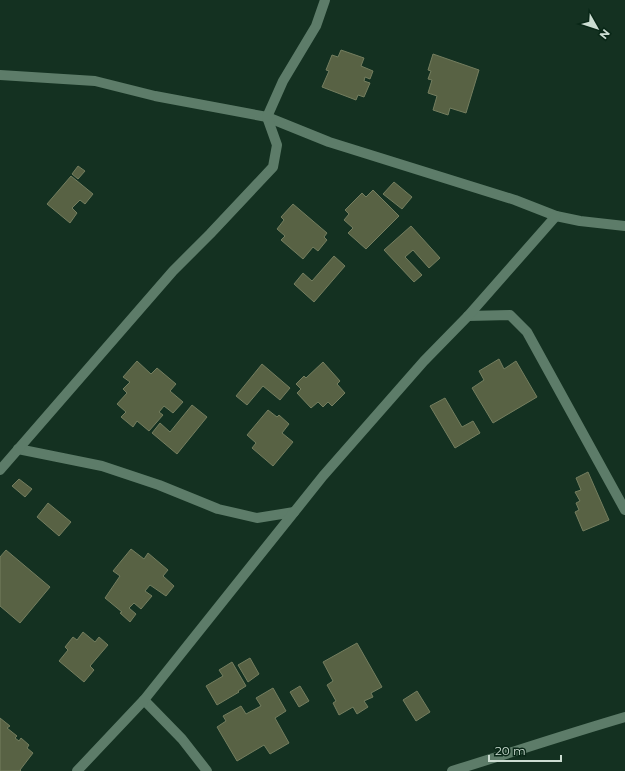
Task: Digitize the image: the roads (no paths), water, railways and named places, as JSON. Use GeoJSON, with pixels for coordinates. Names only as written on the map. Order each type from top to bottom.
{"type":"FeatureCollection","features":[{"type":"Feature","properties":{"kind":"street"},"geometry":{"type":"LineString","coordinates":[[0,470],[173,271],[273,167],[277,145],[267,117],[283,80],[316,26],[325,0]]}},
{"type":"Feature","properties":{"kind":"street"},"geometry":{"type":"LineString","coordinates":[[0,75],[95,81],[155,96],[267,117],[329,142],[515,200],[556,216],[580,222],[625,226]]}},
{"type":"Feature","properties":{"kind":"street"},"geometry":{"type":"LineString","coordinates":[[77,771],[144,700],[323,476],[419,367],[468,316],[556,216]]}},
{"type":"Feature","properties":{"kind":"street"},"geometry":{"type":"LineString","coordinates":[[468,316],[510,315],[527,332],[625,510]]}},
{"type":"Feature","properties":{"kind":"street"},"geometry":{"type":"LineString","coordinates":[[18,449],[102,466],[159,485],[218,509],[257,518],[294,512]]}},
{"type":"Feature","properties":{"kind":"street"},"geometry":{"type":"LineString","coordinates":[[144,700],[182,739],[207,771]]}},
{"type":"Feature","properties":{"kind":"street"},"geometry":{"type":"LineString","coordinates":[[452,771],[579,730],[625,717]]}}]}
